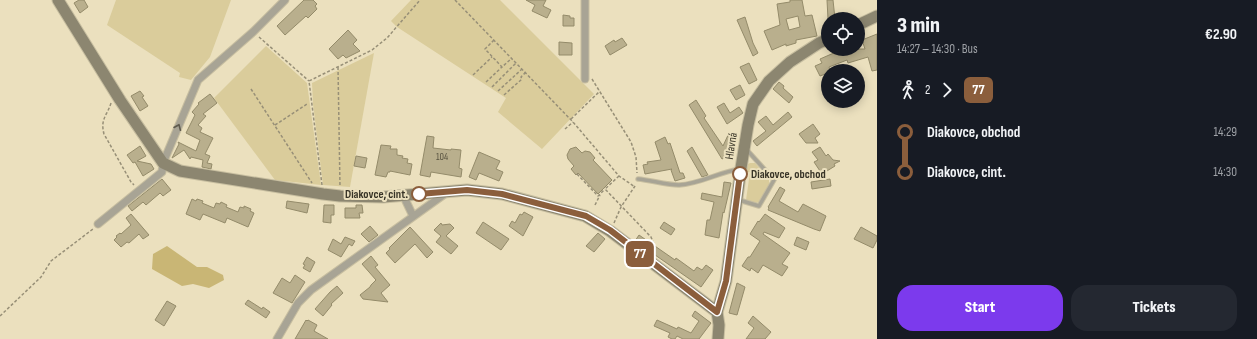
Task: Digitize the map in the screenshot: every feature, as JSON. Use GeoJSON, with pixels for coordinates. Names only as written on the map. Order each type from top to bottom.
{"type":"FeatureCollection","features":[{"type":"Feature","properties":{"kind":"street"},"geometry":{"type":"LineString","coordinates":[[58,0],[120,100],[163,163],[180,171],[340,196],[383,197],[467,190],[502,194],[586,216],[610,230],[717,312]]}},
{"type":"Feature","properties":{"kind":"street"},"geometry":{"type":"LineString","coordinates":[[98,224],[162,172],[163,163],[198,80],[253,32],[285,0]]}},
{"type":"Feature","properties":{"kind":"street"},"geometry":{"type":"LineString","coordinates":[[585,0],[585,79]]}},
{"type":"Feature","properties":{"kind":"street"},"geometry":{"type":"LineString","coordinates":[[865,22],[877,16]]}},
{"type":"Feature","properties":{"kind":"street","name":"Hlavná"},"geometry":{"type":"LineString","coordinates":[[718,339],[719,324],[717,312],[726,281],[741,168],[753,104],[769,81],[790,62],[821,42]]}},
{"type":"Feature","properties":{"kind":"street"},"geometry":{"type":"LineString","coordinates":[[277,339],[298,303],[312,290],[447,192]]}},
{"type":"Feature","properties":{"kind":"street"},"geometry":{"type":"LineString","coordinates":[[403,195],[413,216]]}},
{"type":"Feature","properties":{"kind":"lane"},"geometry":{"type":"LineString","coordinates":[[737,199],[759,206],[774,180],[745,148]]}},
{"type":"Feature","properties":{"kind":"lane"},"geometry":{"type":"LineString","coordinates":[[638,178],[679,184],[706,180],[741,168]]}},
{"type":"Feature","properties":{"kind":"path"},"geometry":{"type":"LineString","coordinates":[[309,81],[372,50],[387,38],[420,0]]}},
{"type":"Feature","properties":{"kind":"path"},"geometry":{"type":"LineString","coordinates":[[455,0],[571,119],[619,176],[634,187]]}},
{"type":"Feature","properties":{"kind":"path"},"geometry":{"type":"LineString","coordinates":[[253,32],[309,81],[323,194]]}},
{"type":"Feature","properties":{"kind":"path"},"geometry":{"type":"LineString","coordinates":[[494,40],[485,49],[502,67]]}},
{"type":"Feature","properties":{"kind":"path"},"geometry":{"type":"LineString","coordinates":[[473,75],[492,57]]}},
{"type":"Feature","properties":{"kind":"path"},"geometry":{"type":"LineString","coordinates":[[486,82],[512,58]]}},
{"type":"Feature","properties":{"kind":"path"},"geometry":{"type":"LineString","coordinates":[[492,87],[516,63]]}},
{"type":"Feature","properties":{"kind":"path"},"geometry":{"type":"LineString","coordinates":[[338,67],[340,196]]}},
{"type":"Feature","properties":{"kind":"path"},"geometry":{"type":"LineString","coordinates":[[498,91],[522,69]]}},
{"type":"Feature","properties":{"kind":"path"},"geometry":{"type":"LineString","coordinates":[[585,69],[631,142],[636,157],[638,178],[621,207],[610,230]]}},
{"type":"Feature","properties":{"kind":"path"},"geometry":{"type":"LineString","coordinates":[[504,95],[522,79],[521,78],[526,72]]}},
{"type":"Feature","properties":{"kind":"path"},"geometry":{"type":"LineString","coordinates":[[251,89],[314,186]]}},
{"type":"Feature","properties":{"kind":"path"},"geometry":{"type":"LineString","coordinates":[[571,119],[600,91]]}},
{"type":"Feature","properties":{"kind":"path"},"geometry":{"type":"LineString","coordinates":[[111,101],[111,105],[103,121],[102,127],[104,134],[131,182],[136,187],[145,186]]}},
{"type":"Feature","properties":{"kind":"path"},"geometry":{"type":"LineString","coordinates":[[275,125],[306,104]]}},
{"type":"Feature","properties":{"kind":"path"},"geometry":{"type":"LineString","coordinates":[[565,129],[573,122]]}},
{"type":"Feature","properties":{"kind":"path"},"geometry":{"type":"LineString","coordinates":[[577,174],[598,196],[619,176]]}},
{"type":"Feature","properties":{"kind":"path"},"geometry":{"type":"LineString","coordinates":[[606,188],[621,207],[651,237],[654,244]]}},
{"type":"Feature","properties":{"kind":"path"},"geometry":{"type":"LineString","coordinates":[[595,205],[600,193]]}},
{"type":"Feature","properties":{"kind":"path"},"geometry":{"type":"LineString","coordinates":[[0,316],[41,277],[51,261],[98,224]]}},
{"type":"Feature","properties":{"kind":"shaded area"},"geometry":{"type":"Polygon","coordinates":[[[116,0],[231,0],[210,57],[191,80],[179,77],[180,73],[107,25],[116,0]]]}},
{"type":"Feature","properties":{"kind":"shaded area"},"geometry":{"type":"Polygon","coordinates":[[[411,0],[500,0],[594,94],[542,149],[498,112],[506,98],[397,27],[391,21],[411,0]]]}},
{"type":"Feature","properties":{"kind":"shaded area"},"geometry":{"type":"Polygon","coordinates":[[[266,46],[307,83],[321,185],[275,180],[214,98],[266,46]]]}},
{"type":"Feature","properties":{"kind":"shaded area"},"geometry":{"type":"Polygon","coordinates":[[[374,53],[350,187],[323,185],[313,104],[312,83],[374,53]]]}},
{"type":"Feature","properties":{"kind":"shaded area"},"geometry":{"type":"Polygon","coordinates":[[[755,163],[769,180],[769,185],[759,202],[755,203],[746,200],[750,172],[744,173],[746,165],[755,163]]]}},
{"type":"Feature","properties":{"kind":"shaded area"},"geometry":{"type":"Polygon","coordinates":[[[167,246],[197,267],[207,267],[223,275],[224,280],[209,288],[193,284],[182,286],[152,269],[153,254],[167,246]]]}},
{"type":"Feature","properties":{"kind":"building"},"geometry":{"type":"Polygon","coordinates":[[[79,0],[84,0],[88,7],[80,13],[74,3],[79,0]]]}},
{"type":"Feature","properties":{"kind":"building"},"geometry":{"type":"Polygon","coordinates":[[[304,0],[313,0],[317,4],[315,6],[317,9],[308,18],[306,16],[285,35],[277,26],[304,0]]]}},
{"type":"Feature","properties":{"kind":"building"},"geometry":{"type":"Polygon","coordinates":[[[526,0],[546,0],[543,6],[551,10],[547,18],[532,11],[535,5],[526,0]]]}},
{"type":"Feature","properties":{"kind":"building"},"geometry":{"type":"Polygon","coordinates":[[[790,0],[802,0],[805,16],[812,15],[817,36],[796,40],[796,43],[786,46],[786,44],[772,50],[764,31],[780,25],[777,4],[790,2],[790,0]],[[798,16],[786,19],[789,30],[800,27],[798,16]]]}},
{"type":"Feature","properties":{"kind":"building"},"geometry":{"type":"Polygon","coordinates":[[[827,0],[833,0],[834,12],[828,12],[827,0]]]}},
{"type":"Feature","properties":{"kind":"building"},"geometry":{"type":"Polygon","coordinates":[[[563,15],[574,18],[574,26],[563,26],[563,15]]]}},
{"type":"Feature","properties":{"kind":"building"},"geometry":{"type":"Polygon","coordinates":[[[745,17],[753,43],[758,53],[753,56],[737,20],[745,17]]]}},
{"type":"Feature","properties":{"kind":"building"},"geometry":{"type":"Polygon","coordinates":[[[348,30],[357,40],[353,44],[360,51],[346,58],[343,55],[338,59],[329,49],[348,30]]]}},
{"type":"Feature","properties":{"kind":"building"},"geometry":{"type":"Polygon","coordinates":[[[877,34],[877,70],[872,71],[868,57],[848,63],[847,60],[837,64],[821,64],[820,76],[815,66],[822,63],[820,59],[827,56],[865,56],[865,39],[877,34]]]}},
{"type":"Feature","properties":{"kind":"building"},"geometry":{"type":"Polygon","coordinates":[[[622,38],[627,45],[610,55],[605,46],[614,40],[615,42],[622,38]]]}},
{"type":"Feature","properties":{"kind":"building"},"geometry":{"type":"Polygon","coordinates":[[[559,42],[572,43],[572,55],[559,55],[559,42]]]}},
{"type":"Feature","properties":{"kind":"building"},"geometry":{"type":"Polygon","coordinates":[[[749,63],[757,80],[749,84],[740,67],[749,63]]]}},
{"type":"Feature","properties":{"kind":"building"},"geometry":{"type":"Polygon","coordinates":[[[779,82],[793,97],[789,103],[773,89],[779,82]]]}},
{"type":"Feature","properties":{"kind":"building"},"geometry":{"type":"Polygon","coordinates":[[[740,85],[745,95],[736,100],[730,90],[740,85]]]}},
{"type":"Feature","properties":{"kind":"building"},"geometry":{"type":"Polygon","coordinates":[[[140,91],[148,106],[140,111],[131,96],[140,91]]]}},
{"type":"Feature","properties":{"kind":"building"},"geometry":{"type":"Polygon","coordinates":[[[210,94],[217,103],[203,114],[206,116],[198,125],[202,128],[200,132],[213,138],[205,154],[210,156],[207,163],[212,164],[211,169],[202,167],[203,160],[191,157],[190,159],[184,150],[172,158],[179,144],[178,142],[196,151],[200,140],[186,133],[195,115],[192,112],[199,104],[198,103],[210,94]]]}},
{"type":"Feature","properties":{"kind":"building"},"geometry":{"type":"Polygon","coordinates":[[[696,100],[706,116],[704,118],[723,146],[729,133],[736,137],[728,156],[722,159],[689,105],[696,100]]]}},
{"type":"Feature","properties":{"kind":"building"},"geometry":{"type":"Polygon","coordinates":[[[724,103],[730,113],[739,107],[743,113],[727,124],[717,107],[724,103]]]}},
{"type":"Feature","properties":{"kind":"building"},"geometry":{"type":"Polygon","coordinates":[[[788,112],[792,117],[757,146],[753,141],[766,131],[758,122],[766,116],[773,125],[788,112]]]}},
{"type":"Feature","properties":{"kind":"building"},"geometry":{"type":"Polygon","coordinates":[[[813,124],[820,134],[815,138],[818,143],[806,143],[799,134],[813,124]]]}},
{"type":"Feature","properties":{"kind":"building"},"geometry":{"type":"Polygon","coordinates":[[[427,136],[434,137],[433,148],[461,150],[459,168],[462,169],[461,177],[431,172],[430,177],[420,175],[427,136]]]}},
{"type":"Feature","properties":{"kind":"building"},"geometry":{"type":"Polygon","coordinates":[[[665,137],[668,144],[670,143],[680,173],[683,173],[685,178],[675,181],[671,170],[672,169],[645,174],[643,165],[648,164],[647,162],[661,160],[655,142],[665,137]]]}},
{"type":"Feature","properties":{"kind":"building"},"geometry":{"type":"Polygon","coordinates":[[[381,145],[391,146],[390,149],[397,149],[397,155],[408,159],[407,163],[412,164],[410,175],[390,171],[386,177],[375,175],[381,145]]]}},
{"type":"Feature","properties":{"kind":"building"},"geometry":{"type":"Polygon","coordinates":[[[140,146],[146,156],[137,161],[151,164],[154,169],[143,176],[135,162],[133,163],[127,155],[140,146]]]}},
{"type":"Feature","properties":{"kind":"building"},"geometry":{"type":"Polygon","coordinates":[[[576,147],[582,153],[585,151],[590,152],[595,158],[593,160],[612,180],[598,194],[578,173],[576,175],[571,169],[574,166],[568,159],[567,155],[570,149],[576,147]]]}},
{"type":"Feature","properties":{"kind":"building"},"geometry":{"type":"Polygon","coordinates":[[[692,147],[708,175],[702,177],[687,151],[692,147]]]}},
{"type":"Feature","properties":{"kind":"building"},"geometry":{"type":"Polygon","coordinates":[[[820,147],[826,156],[828,154],[833,160],[840,161],[822,174],[814,162],[818,160],[812,152],[820,147]]]}},
{"type":"Feature","properties":{"kind":"building"},"geometry":{"type":"Polygon","coordinates":[[[479,152],[500,161],[496,169],[503,172],[499,181],[479,173],[476,180],[469,177],[479,152]]]}},
{"type":"Feature","properties":{"kind":"building"},"geometry":{"type":"Polygon","coordinates":[[[356,156],[367,158],[365,168],[354,166],[356,156]]]}},
{"type":"Feature","properties":{"kind":"building"},"geometry":{"type":"Polygon","coordinates":[[[162,179],[171,190],[163,196],[160,193],[146,205],[143,202],[132,211],[128,206],[162,179]]]}},
{"type":"Feature","properties":{"kind":"building"},"geometry":{"type":"Polygon","coordinates":[[[830,179],[831,186],[812,189],[811,182],[830,179]]]}},
{"type":"Feature","properties":{"kind":"building"},"geometry":{"type":"Polygon","coordinates":[[[724,182],[731,183],[724,213],[723,212],[719,238],[705,235],[707,220],[710,220],[714,202],[701,199],[702,193],[722,197],[724,182]]]}},
{"type":"Feature","properties":{"kind":"building"},"geometry":{"type":"Polygon","coordinates":[[[780,187],[785,190],[779,201],[798,212],[803,204],[826,216],[820,231],[768,210],[768,207],[780,187]]]}},
{"type":"Feature","properties":{"kind":"building"},"geometry":{"type":"Polygon","coordinates":[[[192,199],[196,201],[197,199],[203,201],[202,203],[214,208],[216,203],[220,204],[221,202],[227,205],[226,207],[238,212],[240,207],[244,208],[244,206],[251,209],[250,211],[254,213],[248,227],[227,218],[225,223],[203,214],[200,220],[186,214],[192,199]]]}},
{"type":"Feature","properties":{"kind":"building"},"geometry":{"type":"Polygon","coordinates":[[[287,201],[309,204],[307,213],[286,208],[287,201]]]}},
{"type":"Feature","properties":{"kind":"building"},"geometry":{"type":"Polygon","coordinates":[[[324,205],[334,205],[334,215],[331,215],[331,223],[323,222],[324,205]]]}},
{"type":"Feature","properties":{"kind":"building"},"geometry":{"type":"Polygon","coordinates":[[[356,205],[362,205],[363,213],[359,213],[360,218],[345,218],[345,208],[356,208],[356,205]]]}},
{"type":"Feature","properties":{"kind":"building"},"geometry":{"type":"Polygon","coordinates":[[[524,212],[533,217],[523,236],[509,226],[512,221],[515,223],[520,214],[522,215],[524,212]]]}},
{"type":"Feature","properties":{"kind":"building"},"geometry":{"type":"Polygon","coordinates":[[[131,214],[149,235],[143,239],[139,234],[129,243],[127,242],[121,247],[114,240],[117,237],[116,236],[120,233],[121,234],[131,225],[126,218],[131,214]]]}},
{"type":"Feature","properties":{"kind":"building"},"geometry":{"type":"Polygon","coordinates":[[[765,214],[785,228],[779,238],[764,232],[763,234],[790,253],[782,264],[788,267],[782,276],[763,265],[758,273],[751,268],[750,271],[742,266],[748,257],[750,257],[760,241],[750,234],[758,221],[759,222],[765,214]]]}},
{"type":"Feature","properties":{"kind":"building"},"geometry":{"type":"Polygon","coordinates":[[[483,222],[509,239],[501,250],[476,233],[483,222]]]}},
{"type":"Feature","properties":{"kind":"building"},"geometry":{"type":"Polygon","coordinates":[[[664,222],[675,229],[671,235],[660,228],[664,222]]]}},
{"type":"Feature","properties":{"kind":"building"},"geometry":{"type":"Polygon","coordinates":[[[441,223],[442,225],[450,224],[454,228],[446,236],[458,246],[451,254],[436,242],[441,236],[434,230],[441,223]]]}},
{"type":"Feature","properties":{"kind":"building"},"geometry":{"type":"Polygon","coordinates":[[[370,226],[378,235],[369,242],[361,234],[370,226]]]}},
{"type":"Feature","properties":{"kind":"building"},"geometry":{"type":"Polygon","coordinates":[[[410,227],[433,252],[427,258],[415,244],[395,263],[386,253],[410,227]]]}},
{"type":"Feature","properties":{"kind":"building"},"geometry":{"type":"Polygon","coordinates":[[[861,227],[877,236],[877,240],[873,248],[854,239],[861,227]]]}},
{"type":"Feature","properties":{"kind":"building"},"geometry":{"type":"Polygon","coordinates":[[[598,233],[605,239],[594,252],[586,246],[598,233]]]}},
{"type":"Feature","properties":{"kind":"building"},"geometry":{"type":"Polygon","coordinates":[[[639,235],[675,260],[676,258],[694,271],[697,267],[702,270],[706,265],[713,270],[701,287],[635,241],[639,235]]]}},
{"type":"Feature","properties":{"kind":"building"},"geometry":{"type":"Polygon","coordinates":[[[345,237],[355,241],[352,246],[349,244],[341,257],[328,250],[333,239],[341,244],[345,237]]]}},
{"type":"Feature","properties":{"kind":"building"},"geometry":{"type":"Polygon","coordinates":[[[797,237],[809,242],[806,250],[794,245],[797,237]]]}},
{"type":"Feature","properties":{"kind":"building"},"geometry":{"type":"Polygon","coordinates":[[[371,256],[378,265],[375,267],[390,285],[381,293],[388,302],[363,299],[360,295],[376,280],[362,264],[371,256]]]}},
{"type":"Feature","properties":{"kind":"building"},"geometry":{"type":"Polygon","coordinates":[[[307,257],[315,262],[310,272],[303,268],[305,265],[303,264],[307,257]]]}},
{"type":"Feature","properties":{"kind":"building"},"geometry":{"type":"Polygon","coordinates":[[[295,275],[305,282],[292,303],[273,293],[282,278],[290,283],[295,275]]]}},
{"type":"Feature","properties":{"kind":"building"},"geometry":{"type":"Polygon","coordinates":[[[737,283],[745,287],[737,315],[729,313],[737,283]]]}},
{"type":"Feature","properties":{"kind":"building"},"geometry":{"type":"Polygon","coordinates":[[[337,286],[343,293],[331,304],[332,305],[323,316],[315,309],[337,286]]]}},
{"type":"Feature","properties":{"kind":"building"},"geometry":{"type":"Polygon","coordinates":[[[248,300],[270,312],[266,318],[245,304],[248,300]]]}},
{"type":"Feature","properties":{"kind":"building"},"geometry":{"type":"Polygon","coordinates":[[[167,301],[176,306],[164,326],[155,320],[167,301]]]}},
{"type":"Feature","properties":{"kind":"building"},"geometry":{"type":"Polygon","coordinates":[[[695,311],[711,323],[699,339],[683,339],[677,336],[675,339],[672,339],[668,337],[670,333],[654,326],[657,320],[677,329],[678,327],[691,333],[699,321],[692,316],[695,311]]]}},
{"type":"Feature","properties":{"kind":"building"},"geometry":{"type":"Polygon","coordinates":[[[753,316],[771,332],[765,339],[746,339],[754,328],[748,323],[753,316]]]}},
{"type":"Feature","properties":{"kind":"building"},"geometry":{"type":"Polygon","coordinates":[[[306,320],[317,325],[314,331],[328,339],[295,339],[306,320]]]}},
{"type":"Feature","properties":{"kind":"bus line","name":"77"},"geometry":{"type":"LineString","coordinates":[[419,194],[467,190],[502,194],[586,216],[610,230],[717,312],[726,281],[740,174]]}},
{"type":"Feature","properties":{"kind":"place","name":"Diakovce, obchod"},"geometry":{"type":"Point","coordinates":[740,174]}},
{"type":"Feature","properties":{"kind":"place","name":"Diakovce, cint."},"geometry":{"type":"Point","coordinates":[419,194]}}]}
